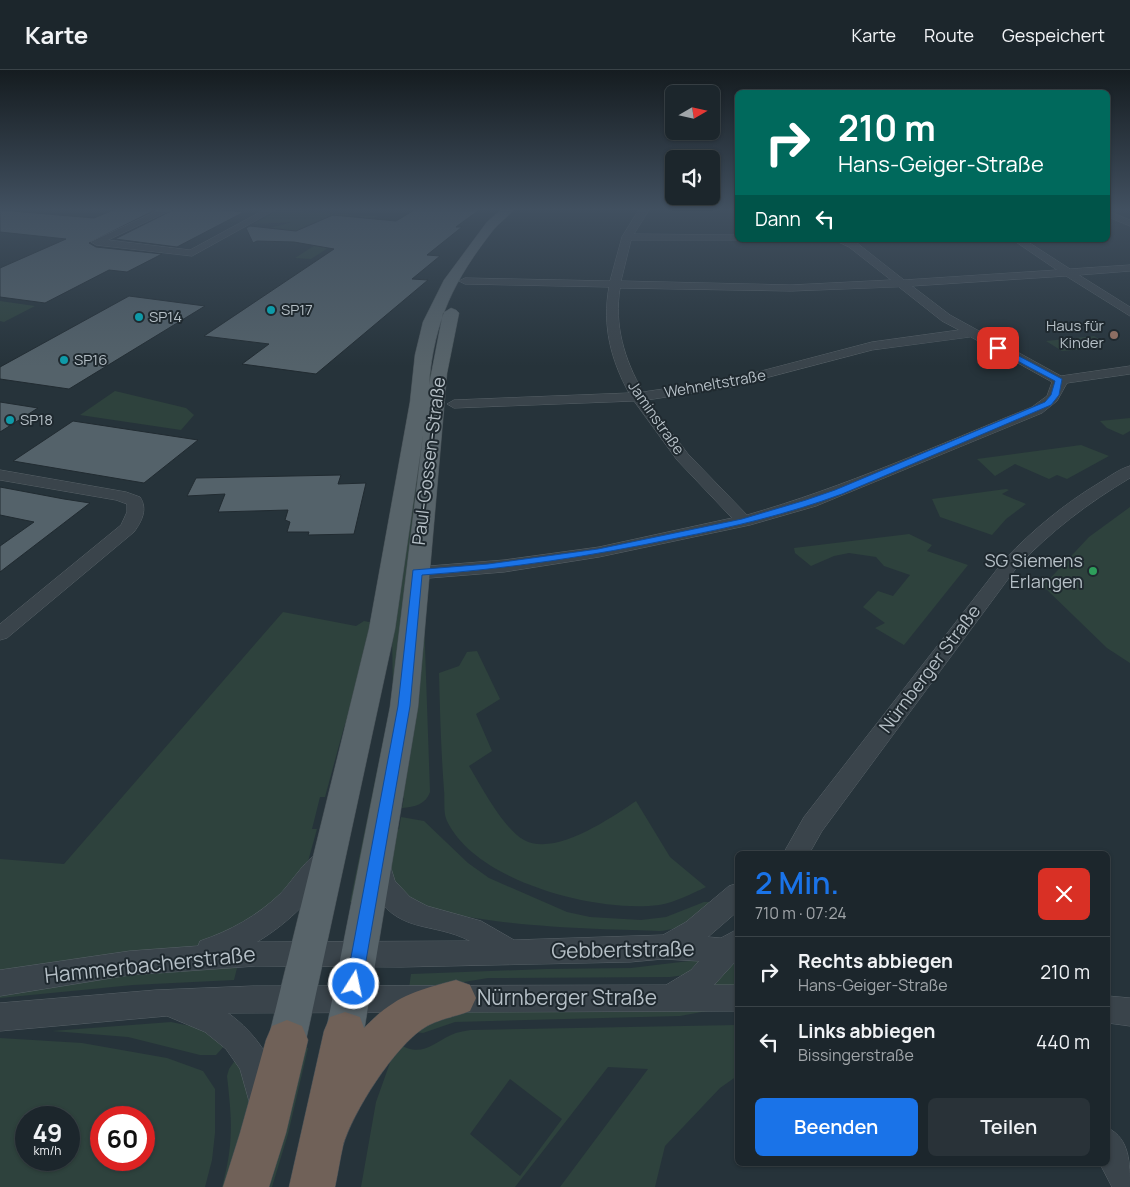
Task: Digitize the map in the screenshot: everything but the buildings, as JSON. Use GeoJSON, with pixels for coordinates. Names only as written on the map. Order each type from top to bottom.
{"type":"FeatureCollection","features":[{"type":"Feature","properties":{"kind":"highway"},"geometry":{"type":"LineString","coordinates":[[324,1136],[350,1086],[377,1044],[412,1013],[426,1005],[456,998]]}},
{"type":"Feature","properties":{"kind":"highway"},"geometry":{"type":"LineString","coordinates":[[312,1187],[348,1015]]}},
{"type":"Feature","properties":{"kind":"highway"},"geometry":{"type":"LineString","coordinates":[[246,1187],[263,1133],[287,1040]]}},
{"type":"Feature","properties":{"kind":"main road","name":"Paul-Gossen-Straße"},"geometry":{"type":"LineString","coordinates":[[348,1015],[404,706],[417,573],[434,348],[431,322],[451,280],[467,262]]}},
{"type":"Feature","properties":{"kind":"main road","name":"Paul-Gossen-Straße"},"geometry":{"type":"LineString","coordinates":[[287,1040],[368,695],[389,593],[422,378],[465,281],[476,262]]}},
{"type":"Feature","properties":{"kind":"street","name":"Jaminstraße"},"geometry":{"type":"LineString","coordinates":[[619,262],[614,285],[612,321],[615,342],[622,366],[656,423],[688,463],[744,521]]}},
{"type":"Feature","properties":{"kind":"street"},"geometry":{"type":"LineString","coordinates":[[874,262],[940,314],[971,333],[1060,380],[1130,370]]}},
{"type":"Feature","properties":{"kind":"street"},"geometry":{"type":"LineString","coordinates":[[1053,262],[1130,312]]}},
{"type":"Feature","properties":{"kind":"street"},"geometry":{"type":"LineString","coordinates":[[465,281],[766,288],[900,283],[1130,268]]}},
{"type":"Feature","properties":{"kind":"street","name":"Wehneltstraße"},"geometry":{"type":"LineString","coordinates":[[454,404],[639,396],[690,390],[750,379],[827,356],[898,340],[971,333]]}},
{"type":"Feature","properties":{"kind":"street"},"geometry":{"type":"LineString","coordinates":[[417,573],[488,567],[598,552],[744,521],[810,502],[1037,410],[1048,403],[1055,395],[1056,386],[1060,380]]}},
{"type":"Feature","properties":{"kind":"street","name":"Nürnberger Straße"},"geometry":{"type":"LineString","coordinates":[[798,851],[813,824],[1011,563],[1034,538],[1055,521],[1130,471]]}},
{"type":"Feature","properties":{"kind":"street"},"geometry":{"type":"LineString","coordinates":[[0,475],[120,496],[134,501],[136,510],[128,528],[0,634]]}},
{"type":"Feature","properties":{"kind":"street","name":"Nürnberger Straße"},"geometry":{"type":"LineString","coordinates":[[784,851],[813,824]]}},
{"type":"Feature","properties":{"kind":"street","name":"Paul-Gossen-Straße"},"geometry":{"type":"LineString","coordinates":[[187,957],[229,944],[278,913],[314,873],[334,841]]}},
{"type":"Feature","properties":{"kind":"street"},"geometry":{"type":"LineString","coordinates":[[378,856],[379,870],[384,883],[391,896],[403,908],[440,922],[471,929],[508,951]]}},
{"type":"Feature","properties":{"kind":"street"},"geometry":{"type":"LineString","coordinates":[[663,947],[682,941],[694,933],[735,897]]}},
{"type":"Feature","properties":{"kind":"street","name":"Nürnberger Straße"},"geometry":{"type":"LineString","coordinates":[[348,1015],[402,999],[670,998],[701,980],[734,946]]}},
{"type":"Feature","properties":{"kind":"street","name":"Gebbertstraße"},"geometry":{"type":"LineString","coordinates":[[508,951],[630,950],[663,947],[734,946]]}},
{"type":"Feature","properties":{"kind":"street"},"geometry":{"type":"LineString","coordinates":[[360,955],[508,951]]}},
{"type":"Feature","properties":{"kind":"street","name":"Hammerbacherstraße"},"geometry":{"type":"LineString","coordinates":[[0,983],[64,972],[187,957],[256,954],[360,955]]}},
{"type":"Feature","properties":{"kind":"street"},"geometry":{"type":"LineString","coordinates":[[670,998],[735,998]]}},
{"type":"Feature","properties":{"kind":"street"},"geometry":{"type":"LineString","coordinates":[[296,999],[348,1015]]}},
{"type":"Feature","properties":{"kind":"street","name":"Hammerbacherstraße"},"geometry":{"type":"LineString","coordinates":[[0,1017],[156,1003],[296,999]]}},
{"type":"Feature","properties":{"kind":"street","name":"Hammerbacherstraße"},"geometry":{"type":"LineString","coordinates":[[156,1003],[190,1010],[216,1020],[241,1044],[258,1073],[264,1110],[263,1133]]}},
{"type":"Feature","properties":{"kind":"street"},"geometry":{"type":"LineString","coordinates":[[1110,1010],[1130,1012]]}},
{"type":"Feature","properties":{"kind":"street"},"geometry":{"type":"LineString","coordinates":[[1110,1150],[1130,1187]]}},
{"type":"Feature","properties":{"kind":"green space"},"geometry":{"type":"Polygon","coordinates":[[[0,301],[35,306],[4,322],[0,321],[0,301]]]}},
{"type":"Feature","properties":{"kind":"green space"},"geometry":{"type":"Polygon","coordinates":[[[1094,336],[1104,342],[1079,346],[1083,349],[1062,351],[1046,341],[1094,336]]]}},
{"type":"Feature","properties":{"kind":"green space"},"geometry":{"type":"Polygon","coordinates":[[[429,371],[432,371],[401,668],[360,902],[350,902],[393,693],[392,635],[429,371]]]}},
{"type":"Feature","properties":{"kind":"green space"},"geometry":{"type":"Polygon","coordinates":[[[115,391],[186,408],[194,415],[181,430],[80,415],[115,391]]]}},
{"type":"Feature","properties":{"kind":"green space"},"geometry":{"type":"Polygon","coordinates":[[[1130,418],[1130,431],[1123,435],[1107,428],[1100,421],[1130,418]]]}},
{"type":"Feature","properties":{"kind":"green space"},"geometry":{"type":"Polygon","coordinates":[[[1081,445],[1109,456],[1067,479],[1057,475],[1049,479],[1015,464],[995,476],[977,459],[1081,445]]]}},
{"type":"Feature","properties":{"kind":"green space"},"geometry":{"type":"Polygon","coordinates":[[[1009,490],[1002,494],[1026,504],[1006,519],[992,535],[940,517],[932,499],[1009,490]]]}},
{"type":"Feature","properties":{"kind":"green space","name":"SG Siemens Erlangen"},"geometry":{"type":"Polygon","coordinates":[[[1130,507],[1130,663],[1107,648],[1043,586],[1089,537],[1130,507]]]}},
{"type":"Feature","properties":{"kind":"green space"},"geometry":{"type":"Polygon","coordinates":[[[909,534],[932,545],[927,551],[968,565],[904,645],[875,628],[885,623],[863,607],[878,591],[893,596],[910,575],[884,566],[876,557],[849,553],[834,556],[811,566],[795,553],[794,548],[909,534]]]}},
{"type":"Feature","properties":{"kind":"green space"},"geometry":{"type":"Polygon","coordinates":[[[283,612],[356,626],[364,621],[374,623],[358,694],[344,727],[325,797],[320,797],[312,829],[317,829],[307,865],[291,891],[217,941],[190,947],[0,972],[0,859],[64,864],[283,612]]]}},
{"type":"Feature","properties":{"kind":"green space"},"geometry":{"type":"Polygon","coordinates":[[[424,618],[430,792],[423,802],[411,807],[402,808],[404,798],[399,797],[424,618]]]}},
{"type":"Feature","properties":{"kind":"green space"},"geometry":{"type":"Polygon","coordinates":[[[477,651],[500,699],[476,714],[492,751],[469,766],[493,806],[508,826],[524,840],[537,844],[551,843],[566,840],[582,833],[612,817],[636,801],[670,857],[706,887],[677,900],[659,905],[604,904],[572,898],[541,889],[510,876],[484,861],[462,842],[447,821],[445,814],[439,673],[459,666],[467,652],[477,651]]]}},
{"type":"Feature","properties":{"kind":"green space"},"geometry":{"type":"Polygon","coordinates":[[[401,817],[424,821],[468,863],[489,878],[567,912],[590,917],[641,920],[666,917],[704,902],[713,902],[695,918],[682,925],[659,931],[523,924],[448,913],[420,903],[402,891],[393,877],[390,862],[390,846],[393,830],[399,829],[401,817]]]}},
{"type":"Feature","properties":{"kind":"green space"},"geometry":{"type":"Polygon","coordinates":[[[699,961],[692,974],[670,977],[488,978],[409,988],[411,974],[631,968],[699,961]]]}},
{"type":"Feature","properties":{"kind":"green space"},"geometry":{"type":"Polygon","coordinates":[[[730,963],[735,964],[735,988],[711,988],[730,963]]]}},
{"type":"Feature","properties":{"kind":"green space"},"geometry":{"type":"Polygon","coordinates":[[[238,964],[234,980],[133,985],[0,998],[0,992],[130,972],[238,964]]]}},
{"type":"Feature","properties":{"kind":"green space"},"geometry":{"type":"Polygon","coordinates":[[[707,1008],[707,1011],[680,1016],[455,1022],[423,1033],[413,1032],[458,1011],[707,1008]]]}},
{"type":"Feature","properties":{"kind":"green space"},"geometry":{"type":"Polygon","coordinates":[[[171,1022],[200,1028],[226,1044],[216,1055],[200,1055],[128,1037],[52,1031],[171,1022]]]}},
{"type":"Feature","properties":{"kind":"green space"},"geometry":{"type":"Polygon","coordinates":[[[735,1025],[735,1077],[720,1088],[665,1146],[655,1187],[560,1187],[648,1069],[608,1067],[515,1187],[361,1187],[376,1102],[397,1043],[419,1050],[461,1032],[471,1030],[735,1025]],[[510,1079],[470,1134],[520,1176],[562,1119],[510,1079]]]}},
{"type":"Feature","properties":{"kind":"green space"},"geometry":{"type":"Polygon","coordinates":[[[0,1038],[82,1043],[167,1058],[203,1071],[215,1089],[215,1133],[212,1160],[205,1187],[0,1187],[0,1038]]]}},
{"type":"Feature","properties":{"kind":"green space"},"geometry":{"type":"Polygon","coordinates":[[[298,1047],[308,1048],[288,1134],[272,1187],[261,1187],[298,1047]]]}},
{"type":"Feature","properties":{"kind":"green space"},"geometry":{"type":"Polygon","coordinates":[[[238,1056],[252,1110],[231,1187],[222,1187],[229,1157],[231,1132],[227,1076],[229,1069],[238,1056]]]}},
{"type":"Feature","properties":{"kind":"place","name":"SP17"},"geometry":{"type":"Point","coordinates":[271,310]}},
{"type":"Feature","properties":{"kind":"place","name":"SP14"},"geometry":{"type":"Point","coordinates":[139,317]}},
{"type":"Feature","properties":{"kind":"place","name":"Haus für Kinder"},"geometry":{"type":"Point","coordinates":[1114,335]}},
{"type":"Feature","properties":{"kind":"place","name":"SP16"},"geometry":{"type":"Point","coordinates":[64,360]}},
{"type":"Feature","properties":{"kind":"place","name":"SP18"},"geometry":{"type":"Point","coordinates":[10,420]}},
{"type":"Feature","properties":{"kind":"place","name":"SG Siemens Erlangen"},"geometry":{"type":"Point","coordinates":[1093,571]}},
{"type":"Feature","properties":{"kind":"route"},"geometry":{"type":"LineString","coordinates":[[354,984],[404,706],[417,573],[525,563],[598,552],[744,521],[776,513],[838,492],[966,437],[1037,410],[1048,403],[1055,395],[1056,386],[1060,380],[998,348]]}}]}
